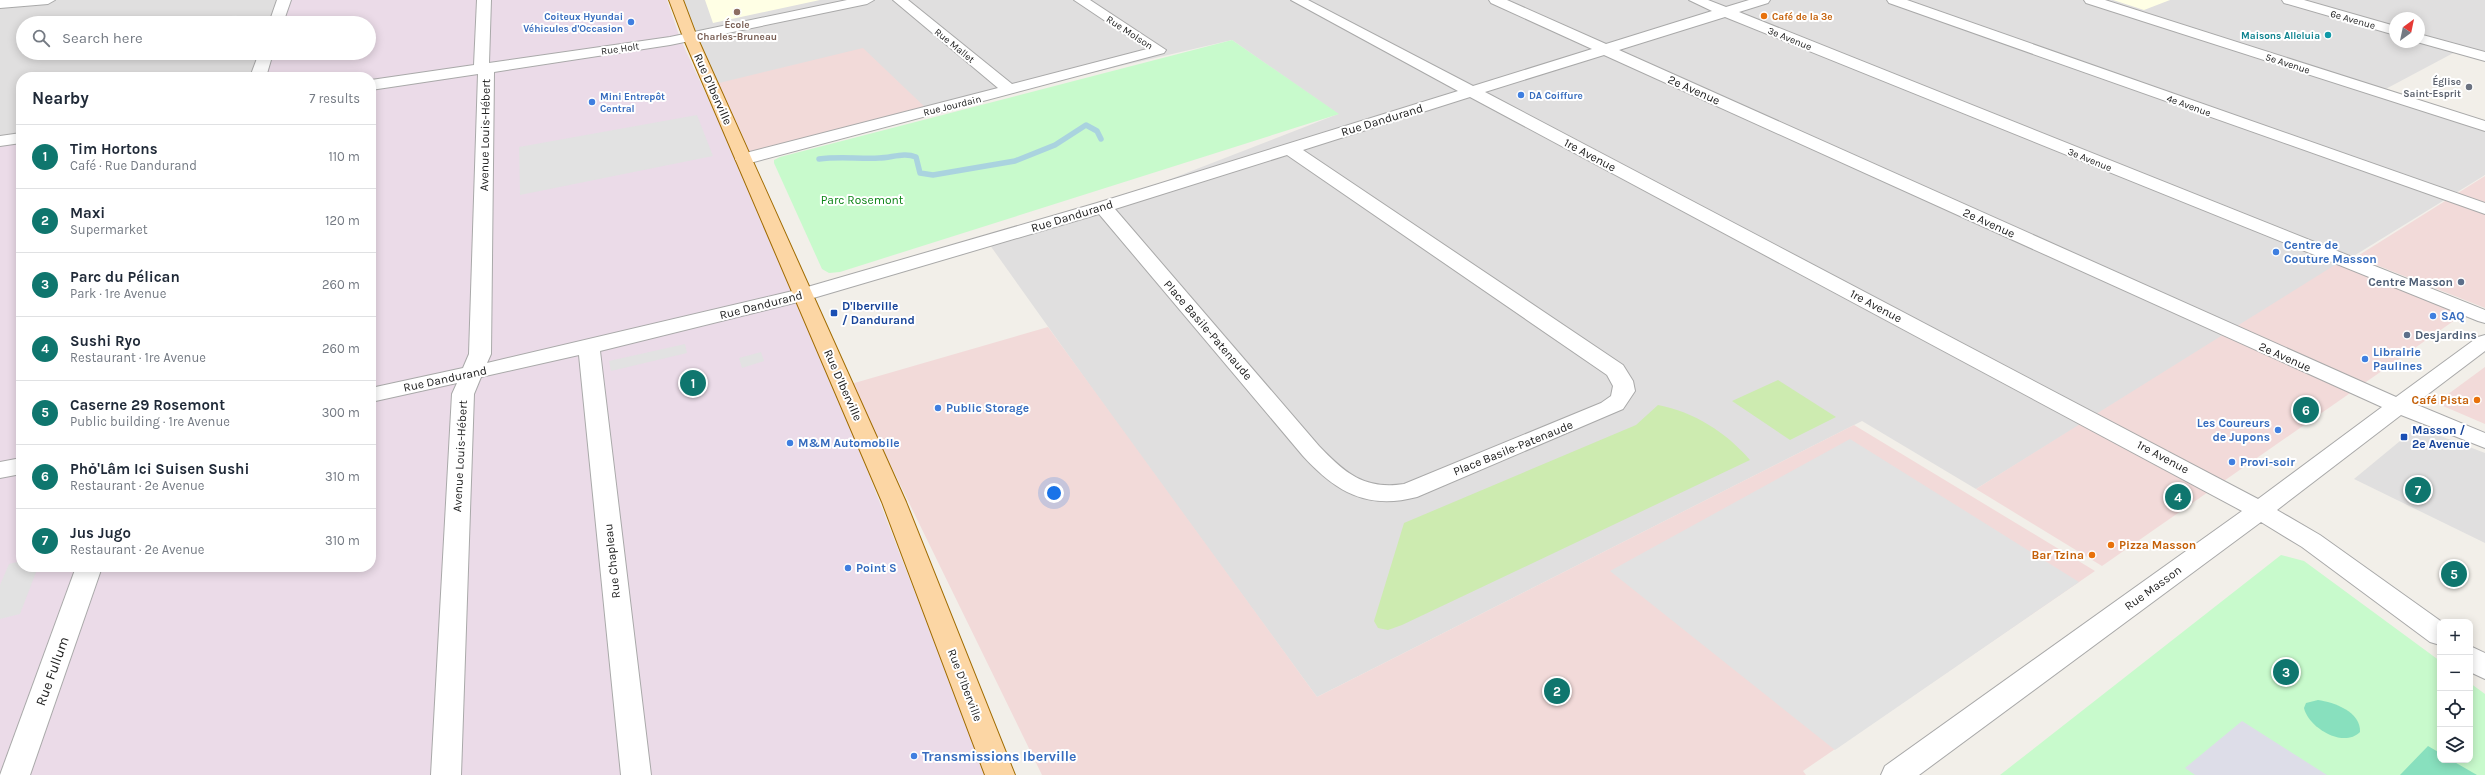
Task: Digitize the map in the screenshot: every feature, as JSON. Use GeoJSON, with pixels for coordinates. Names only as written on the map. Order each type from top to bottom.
{"type":"FeatureCollection","features":[{"type":"Feature","properties":{"kind":"main road","name":"Rue D'Iberville"},"geometry":{"type":"LineString","coordinates":[[676,0],[690,37],[894,502],[1000,775]]}},
{"type":"Feature","properties":{"kind":"street"},"geometry":{"type":"LineString","coordinates":[[0,4],[48,0]]}},
{"type":"Feature","properties":{"kind":"street"},"geometry":{"type":"LineString","coordinates":[[278,16],[284,0]]}},
{"type":"Feature","properties":{"kind":"street","name":"Avenue Louis-Hébert"},"geometry":{"type":"LineString","coordinates":[[446,775],[463,394],[480,354],[484,0]]}},
{"type":"Feature","properties":{"kind":"street","name":"Rue Holt"},"geometry":{"type":"LineString","coordinates":[[376,84],[690,37],[867,0]]}},
{"type":"Feature","properties":{"kind":"street","name":"Rue Mallet"},"geometry":{"type":"LineString","coordinates":[[900,0],[1010,90]]}},
{"type":"Feature","properties":{"kind":"street","name":"Rue Molson"},"geometry":{"type":"LineString","coordinates":[[1080,0],[1159,50]]}},
{"type":"Feature","properties":{"kind":"street","name":"1re Avenue"},"geometry":{"type":"LineString","coordinates":[[1298,0],[2260,510],[2311,541],[2437,633]]}},
{"type":"Feature","properties":{"kind":"street","name":"2e Avenue"},"geometry":{"type":"LineString","coordinates":[[1496,0],[2223,329],[2399,406],[2485,441]]}},
{"type":"Feature","properties":{"kind":"street","name":"3e Avenue"},"geometry":{"type":"LineString","coordinates":[[1696,0],[2485,316]]}},
{"type":"Feature","properties":{"kind":"street","name":"Rue Dandurand"},"geometry":{"type":"LineString","coordinates":[[376,394],[589,347],[803,295],[1103,207],[1471,92],[1602,49],[1763,0]]}},
{"type":"Feature","properties":{"kind":"street","name":"4e Avenue"},"geometry":{"type":"LineString","coordinates":[[1894,0],[2485,209]]}},
{"type":"Feature","properties":{"kind":"street","name":"5e Avenue"},"geometry":{"type":"LineString","coordinates":[[2091,0],[2485,126]]}},
{"type":"Feature","properties":{"kind":"street","name":"6e Avenue"},"geometry":{"type":"LineString","coordinates":[[2289,0],[2389,29]]}},
{"type":"Feature","properties":{"kind":"street"},"geometry":{"type":"LineString","coordinates":[[2425,40],[2485,57]]}},
{"type":"Feature","properties":{"kind":"street","name":"Rue Jourdain"},"geometry":{"type":"LineString","coordinates":[[744,159],[1159,50]]}},
{"type":"Feature","properties":{"kind":"street"},"geometry":{"type":"LineString","coordinates":[[260,72],[264,60]]}},
{"type":"Feature","properties":{"kind":"street"},"geometry":{"type":"LineString","coordinates":[[0,141],[16,139]]}},
{"type":"Feature","properties":{"kind":"street","name":"Place Basile-Patenaude"},"geometry":{"type":"LineString","coordinates":[[1103,207],[1311,451],[1339,479],[1352,486],[1380,494],[1408,491],[1609,408],[1622,399],[1625,391],[1624,384],[1615,370],[1290,149]]}},
{"type":"Feature","properties":{"kind":"street","name":"Rue Masson"},"geometry":{"type":"LineString","coordinates":[[1896,775],[2260,510],[2485,341]]}},
{"type":"Feature","properties":{"kind":"street","name":"Rue Chapleau"},"geometry":{"type":"LineString","coordinates":[[589,347],[636,775]]}},
{"type":"Feature","properties":{"kind":"street"},"geometry":{"type":"LineString","coordinates":[[0,470],[16,467]]}},
{"type":"Feature","properties":{"kind":"street","name":"Rue Fullum"},"geometry":{"type":"LineString","coordinates":[[15,775],[86,572]]}},
{"type":"Feature","properties":{"kind":"street"},"geometry":{"type":"LineString","coordinates":[[2473,659],[2485,668]]}},
{"type":"Feature","properties":{"kind":"shaded area"},"geometry":{"type":"Polygon","coordinates":[[[0,0],[279,0],[273,16],[16,16],[16,60],[258,60],[254,72],[16,72],[16,144],[0,146],[0,0]]]}},
{"type":"Feature","properties":{"kind":"shaded area"},"geometry":{"type":"Polygon","coordinates":[[[279,0],[667,0],[680,38],[799,295],[986,775],[0,775],[0,146],[16,144],[16,572],[376,572],[376,72],[254,72],[258,60],[376,60],[376,16],[273,16],[279,0]]]}},
{"type":"Feature","properties":{"kind":"shaded area"},"geometry":{"type":"Polygon","coordinates":[[[678,0],[2485,0],[2485,57],[2459,50],[2380,92],[2485,126],[2485,175],[1976,489],[1862,421],[1317,697],[1126,436],[987,241],[1127,196],[1338,114],[1232,40],[929,111],[711,85],[678,0]]]}},
{"type":"Feature","properties":{"kind":"shaded area","name":"École Charles-Bruneau"},"geometry":{"type":"Polygon","coordinates":[[[705,0],[820,0],[713,23],[705,0]]]}},
{"type":"Feature","properties":{"kind":"shaded area"},"geometry":{"type":"Polygon","coordinates":[[[2113,0],[2170,0],[2144,10],[2113,0]]]}},
{"type":"Feature","properties":{"kind":"shaded area"},"geometry":{"type":"Polygon","coordinates":[[[863,48],[929,111],[742,159],[711,85],[863,48]]]}},
{"type":"Feature","properties":{"kind":"shaded area"},"geometry":{"type":"Polygon","coordinates":[[[697,115],[713,156],[520,195],[519,147],[697,115]]]}},
{"type":"Feature","properties":{"kind":"shaded area"},"geometry":{"type":"Polygon","coordinates":[[[2485,176],[2485,308],[2356,257],[2485,176]]]}},
{"type":"Feature","properties":{"kind":"shaded area"},"geometry":{"type":"Polygon","coordinates":[[[2338,263],[2465,313],[2102,566],[1976,489],[2338,263]]]}},
{"type":"Feature","properties":{"kind":"shaded area"},"geometry":{"type":"Polygon","coordinates":[[[1048,327],[1317,697],[1854,425],[2095,571],[1803,771],[1806,775],[1042,775],[851,384],[1048,327]]]}},
{"type":"Feature","properties":{"kind":"shaded area"},"geometry":{"type":"Polygon","coordinates":[[[685,344],[687,353],[611,371],[609,361],[685,344]]]}},
{"type":"Feature","properties":{"kind":"shaded area"},"geometry":{"type":"Polygon","coordinates":[[[761,352],[764,361],[742,368],[739,358],[761,352]]]}},
{"type":"Feature","properties":{"kind":"shaded area"},"geometry":{"type":"Polygon","coordinates":[[[2485,367],[2485,424],[2436,403],[2485,367]]]}},
{"type":"Feature","properties":{"kind":"shaded area"},"geometry":{"type":"Polygon","coordinates":[[[2417,427],[2485,453],[2485,543],[2354,479],[2417,427]]]}},
{"type":"Feature","properties":{"kind":"shaded area"},"geometry":{"type":"Polygon","coordinates":[[[1850,439],[2079,582],[1835,750],[1610,571],[1850,439]]]}},
{"type":"Feature","properties":{"kind":"shaded area"},"geometry":{"type":"Polygon","coordinates":[[[16,562],[16,572],[36,572],[20,614],[0,619],[0,585],[9,564],[16,562]]]}},
{"type":"Feature","properties":{"kind":"shaded area"},"geometry":{"type":"Polygon","coordinates":[[[2242,721],[2327,775],[2195,775],[2185,768],[2242,721]]]}},
{"type":"Feature","properties":{"kind":"green space","name":"Parc Rosemont"},"geometry":{"type":"Polygon","coordinates":[[[1232,40],[1339,114],[840,272],[829,273],[822,269],[774,163],[774,160],[780,157],[1232,40]]]}},
{"type":"Feature","properties":{"kind":"green space"},"geometry":{"type":"Polygon","coordinates":[[[1778,380],[1836,417],[1790,440],[1732,401],[1778,380]]]}},
{"type":"Feature","properties":{"kind":"green space"},"geometry":{"type":"Polygon","coordinates":[[[1658,405],[1671,408],[1697,418],[1720,432],[1750,460],[1402,625],[1388,630],[1378,628],[1374,621],[1404,523],[1636,425],[1658,405]]]}},
{"type":"Feature","properties":{"kind":"green space"},"geometry":{"type":"Polygon","coordinates":[[[2281,555],[2304,561],[2437,659],[2437,763],[2473,763],[2473,685],[2485,694],[2485,775],[2000,775],[2281,555]]]}},
{"type":"Feature","properties":{"kind":"green space"},"geometry":{"type":"Polygon","coordinates":[[[2318,700],[2331,703],[2345,709],[2356,719],[2360,732],[2353,737],[2345,738],[2327,734],[2319,728],[2312,722],[2304,708],[2306,703],[2318,700]]]}},
{"type":"Feature","properties":{"kind":"green space"},"geometry":{"type":"Polygon","coordinates":[[[2428,746],[2437,751],[2437,763],[2456,763],[2477,775],[2400,775],[2428,746]]]}},
{"type":"Feature","properties":{"kind":"waterway"},"geometry":{"type":"LineString","coordinates":[[819,159],[884,158],[907,155],[916,157],[920,173],[933,175],[1015,161],[1055,145],[1086,125],[1097,131],[1101,139]]}},
{"type":"Feature","properties":{"kind":"place","name":"École Charles-Bruneau"},"geometry":{"type":"Point","coordinates":[737,12]}},
{"type":"Feature","properties":{"kind":"place","name":"Café de la 3e"},"geometry":{"type":"Point","coordinates":[1764,16]}},
{"type":"Feature","properties":{"kind":"place","name":"Coiteux Hyundai Véhicules d'Occasion"},"geometry":{"type":"Point","coordinates":[631,22]}},
{"type":"Feature","properties":{"kind":"place","name":"Maisons Alleluia"},"geometry":{"type":"Point","coordinates":[2328,35]}},
{"type":"Feature","properties":{"kind":"place","name":"Église Saint-Esprit"},"geometry":{"type":"Point","coordinates":[2469,87]}},
{"type":"Feature","properties":{"kind":"place","name":"DA Coiffure"},"geometry":{"type":"Point","coordinates":[1521,95]}},
{"type":"Feature","properties":{"kind":"place","name":"Mini Entrepôt Central"},"geometry":{"type":"Point","coordinates":[592,102]}},
{"type":"Feature","properties":{"kind":"place","name":"Centre de Couture Masson"},"geometry":{"type":"Point","coordinates":[2276,252]}},
{"type":"Feature","properties":{"kind":"place","name":"Centre Masson"},"geometry":{"type":"Point","coordinates":[2461,282]}},
{"type":"Feature","properties":{"kind":"place","name":"D'Iberville / Dandurand"},"geometry":{"type":"Point","coordinates":[834,313]}},
{"type":"Feature","properties":{"kind":"place","name":"SAQ"},"geometry":{"type":"Point","coordinates":[2433,316]}},
{"type":"Feature","properties":{"kind":"place","name":"Desjardins"},"geometry":{"type":"Point","coordinates":[2407,335]}},
{"type":"Feature","properties":{"kind":"place","name":"Librairie Paulines"},"geometry":{"type":"Point","coordinates":[2365,359]}},
{"type":"Feature","properties":{"kind":"place","name":"Tim Hortons"},"geometry":{"type":"Point","coordinates":[693,383]}},
{"type":"Feature","properties":{"kind":"place","name":"Café Pista"},"geometry":{"type":"Point","coordinates":[2477,400]}},
{"type":"Feature","properties":{"kind":"place","name":"Public Storage"},"geometry":{"type":"Point","coordinates":[938,408]}},
{"type":"Feature","properties":{"kind":"place","name":"Phỏ'Lâm Ici Suisen Sushi"},"geometry":{"type":"Point","coordinates":[2306,410]}},
{"type":"Feature","properties":{"kind":"place","name":"Les Coureurs de Jupons"},"geometry":{"type":"Point","coordinates":[2278,430]}},
{"type":"Feature","properties":{"kind":"place","name":"Masson / 2e Avenue"},"geometry":{"type":"Point","coordinates":[2404,437]}},
{"type":"Feature","properties":{"kind":"place","name":"M&M Automobile"},"geometry":{"type":"Point","coordinates":[790,443]}},
{"type":"Feature","properties":{"kind":"place","name":"Provi-soir"},"geometry":{"type":"Point","coordinates":[2232,462]}},
{"type":"Feature","properties":{"kind":"place","name":"Jus Jugo"},"geometry":{"type":"Point","coordinates":[2418,490]}},
{"type":"Feature","properties":{"kind":"place","name":"Sushi Ryo"},"geometry":{"type":"Point","coordinates":[2178,497]}},
{"type":"Feature","properties":{"kind":"place","name":"Pizza Masson"},"geometry":{"type":"Point","coordinates":[2111,545]}},
{"type":"Feature","properties":{"kind":"place","name":"Bar Tzina"},"geometry":{"type":"Point","coordinates":[2092,555]}},
{"type":"Feature","properties":{"kind":"place","name":"Point S"},"geometry":{"type":"Point","coordinates":[848,568]}},
{"type":"Feature","properties":{"kind":"place","name":"Caserne 29 Rosemont"},"geometry":{"type":"Point","coordinates":[2454,574]}},
{"type":"Feature","properties":{"kind":"place","name":"Parc du Pélican"},"geometry":{"type":"Point","coordinates":[2286,672]}},
{"type":"Feature","properties":{"kind":"place","name":"Maxi"},"geometry":{"type":"Point","coordinates":[1557,691]}},
{"type":"Feature","properties":{"kind":"place","name":"Transmissions Iberville"},"geometry":{"type":"Point","coordinates":[914,756]}}]}
